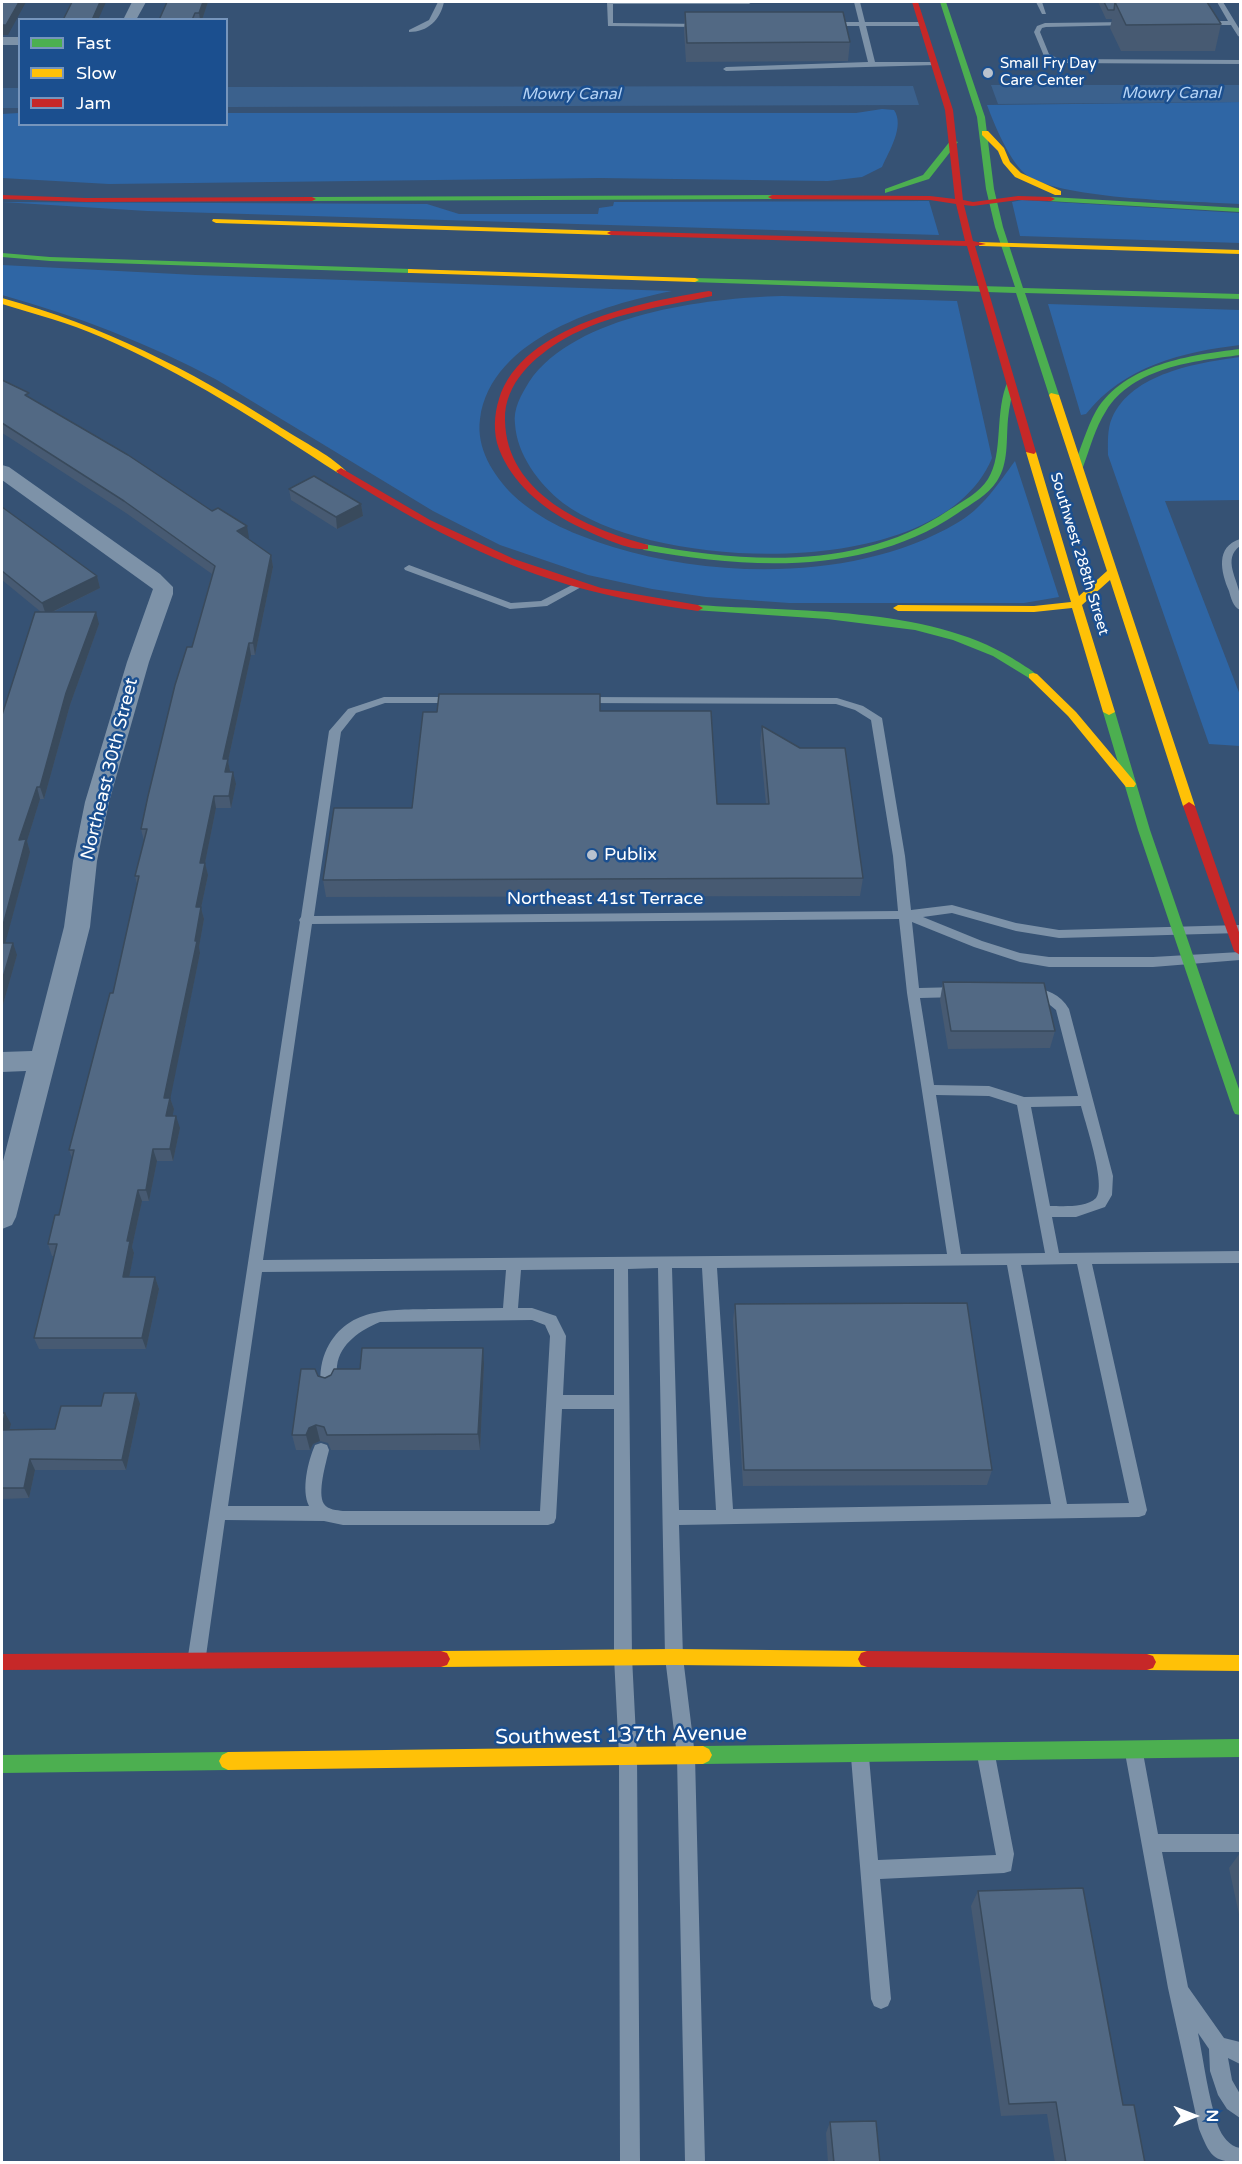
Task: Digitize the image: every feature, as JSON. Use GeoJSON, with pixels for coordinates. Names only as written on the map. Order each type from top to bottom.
{"type":"FeatureCollection","features":[{"type":"Feature","properties":{"kind":"main road","name":"Southwest 288th Street"},"geometry":{"type":"LineString","coordinates":[[915,2],[949,110],[959,203],[1011,383],[1131,784],[1240,1110]]}},
{"type":"Feature","properties":{"kind":"main road","name":"Southwest 288th Street"},"geometry":{"type":"LineString","coordinates":[[943,2],[980,111],[993,202],[1197,830],[1236,929],[1240,954]]}},
{"type":"Feature","properties":{"kind":"main road"},"geometry":{"type":"LineString","coordinates":[[985,134],[1000,150],[1013,171],[1024,179],[1056,192],[1098,201]]}},
{"type":"Feature","properties":{"kind":"main road"},"geometry":{"type":"LineString","coordinates":[[860,197],[907,186],[926,177],[954,142]]}},
{"type":"Feature","properties":{"kind":"main road"},"geometry":{"type":"LineString","coordinates":[[2,196],[87,200],[860,197],[930,198],[959,203],[993,202],[1018,198],[1240,210]]}},
{"type":"Feature","properties":{"kind":"main road"},"geometry":{"type":"LineString","coordinates":[[2,210],[25,212]]}},
{"type":"Feature","properties":{"kind":"main road"},"geometry":{"type":"LineString","coordinates":[[202,220],[1240,252]]}},
{"type":"Feature","properties":{"kind":"main road"},"geometry":{"type":"LineString","coordinates":[[2,255],[50,259],[1240,297]]}},
{"type":"Feature","properties":{"kind":"main road"},"geometry":{"type":"LineString","coordinates":[[859,284],[681,297],[593,322],[538,353],[519,371],[504,394],[497,415],[498,438],[507,461],[520,481],[546,504],[568,519],[623,541],[668,553],[730,561],[811,560],[898,542],[953,516],[991,481],[1000,463],[1004,441],[1003,419],[1011,383]]}},
{"type":"Feature","properties":{"kind":"main road"},"geometry":{"type":"LineString","coordinates":[[2,302],[102,334],[209,388],[427,524],[477,548],[578,586],[632,598],[767,614],[818,614],[884,608],[1034,609],[1077,604],[1112,572]]}},
{"type":"Feature","properties":{"kind":"main road"},"geometry":{"type":"LineString","coordinates":[[1078,467],[1101,414],[1120,391],[1144,376],[1193,358],[1240,352]]}},
{"type":"Feature","properties":{"kind":"main road"},"geometry":{"type":"LineString","coordinates":[[818,614],[887,622],[936,631],[991,652],[1031,674],[1064,704],[1131,784]]}},
{"type":"Feature","properties":{"kind":"main road"},"geometry":{"type":"LineString","coordinates":[[2,1662],[674,1657],[1240,1663]]}},
{"type":"Feature","properties":{"kind":"main road","name":"Southwest 137th Avenue"},"geometry":{"type":"LineString","coordinates":[[2,1764],[860,1755],[1240,1748]]}},
{"type":"Feature","properties":{"kind":"street"},"geometry":{"type":"LineString","coordinates":[[130,18],[139,2]]}},
{"type":"Feature","properties":{"kind":"street"},"geometry":{"type":"LineString","coordinates":[[2,41],[18,41]]}},
{"type":"Feature","properties":{"kind":"street","name":"Northeast 30th Street"},"geometry":{"type":"LineString","coordinates":[[2,471],[163,587],[163,594],[138,662],[97,802],[85,861],[77,927],[2,1217]]}},
{"type":"Feature","properties":{"kind":"street"},"geometry":{"type":"LineString","coordinates":[[2,1062],[42,1061]]}},
{"type":"Feature","properties":{"kind":"lane"},"geometry":{"type":"LineString","coordinates":[[411,31],[428,26],[435,20],[441,2]]}},
{"type":"Feature","properties":{"kind":"lane"},"geometry":{"type":"LineString","coordinates":[[708,25],[610,25],[610,2],[749,2]]}},
{"type":"Feature","properties":{"kind":"lane"},"geometry":{"type":"LineString","coordinates":[[857,2],[872,64]]}},
{"type":"Feature","properties":{"kind":"lane"},"geometry":{"type":"LineString","coordinates":[[1039,2],[1044,14]]}},
{"type":"Feature","properties":{"kind":"lane"},"geometry":{"type":"LineString","coordinates":[[1220,2],[1240,35]]}},
{"type":"Feature","properties":{"kind":"lane"},"geometry":{"type":"LineString","coordinates":[[1198,24],[1233,23]]}},
{"type":"Feature","properties":{"kind":"lane"},"geometry":{"type":"LineString","coordinates":[[818,24],[922,24]]}},
{"type":"Feature","properties":{"kind":"lane"},"geometry":{"type":"LineString","coordinates":[[1139,24],[1053,24],[1039,27],[1037,32],[1046,54],[1058,61],[1240,62]]}},
{"type":"Feature","properties":{"kind":"lane"},"geometry":{"type":"LineString","coordinates":[[726,69],[934,64]]}},
{"type":"Feature","properties":{"kind":"lane"},"geometry":{"type":"LineString","coordinates":[[1240,542],[1234,545],[1227,555],[1225,566],[1240,607]]}},
{"type":"Feature","properties":{"kind":"lane"},"geometry":{"type":"LineString","coordinates":[[410,568],[510,606],[543,604],[578,586]]}},
{"type":"Feature","properties":{"kind":"lane"},"geometry":{"type":"LineString","coordinates":[[196,1661],[335,731],[352,711],[384,700],[465,700]]}},
{"type":"Feature","properties":{"kind":"lane"},"geometry":{"type":"LineString","coordinates":[[571,700],[837,701],[859,708],[876,718],[899,856],[913,993],[956,1260]]}},
{"type":"Feature","properties":{"kind":"lane","name":"Northeast 41st Terrace"},"geometry":{"type":"LineString","coordinates":[[305,920],[906,915],[952,909],[1016,927],[1059,934],[1236,929]]}},
{"type":"Feature","properties":{"kind":"lane","name":"Northeast 41st Terrace"},"geometry":{"type":"LineString","coordinates":[[906,915],[978,944],[1037,960],[1109,962],[1188,959],[1240,954]]}},
{"type":"Feature","properties":{"kind":"lane"},"geometry":{"type":"LineString","coordinates":[[913,993],[972,992]]}},
{"type":"Feature","properties":{"kind":"lane"},"geometry":{"type":"LineString","coordinates":[[1020,992],[1049,996],[1062,1009],[1106,1176],[1105,1195],[1100,1203],[1088,1209],[1044,1212]]}},
{"type":"Feature","properties":{"kind":"lane"},"geometry":{"type":"LineString","coordinates":[[928,1090],[983,1090],[1008,1094],[1023,1102],[1087,1101]]}},
{"type":"Feature","properties":{"kind":"lane"},"geometry":{"type":"LineString","coordinates":[[1023,1102],[1053,1258]]}},
{"type":"Feature","properties":{"kind":"lane"},"geometry":{"type":"LineString","coordinates":[[255,1266],[1240,1257]]}},
{"type":"Feature","properties":{"kind":"lane"},"geometry":{"type":"LineString","coordinates":[[671,1518],[1139,1510],[1083,1258]]}},
{"type":"Feature","properties":{"kind":"lane"},"geometry":{"type":"LineString","coordinates":[[1013,1259],[1060,1511]]}},
{"type":"Feature","properties":{"kind":"lane"},"geometry":{"type":"LineString","coordinates":[[709,1262],[725,1516]]}},
{"type":"Feature","properties":{"kind":"lane"},"geometry":{"type":"LineString","coordinates":[[621,1263],[622,1657],[628,1756],[630,2163]]}},
{"type":"Feature","properties":{"kind":"lane"},"geometry":{"type":"LineString","coordinates":[[665,1263],[674,1657],[686,1756],[695,2163]]}},
{"type":"Feature","properties":{"kind":"lane"},"geometry":{"type":"LineString","coordinates":[[510,1314],[514,1264]]}},
{"type":"Feature","properties":{"kind":"lane"},"geometry":{"type":"LineString","coordinates":[[219,1513],[325,1514],[343,1518],[548,1518],[558,1336],[551,1320],[532,1314],[380,1316],[358,1323],[332,1356],[328,1385]]}},
{"type":"Feature","properties":{"kind":"lane"},"geometry":{"type":"LineString","coordinates":[[555,1402],[621,1402]]}},
{"type":"Feature","properties":{"kind":"lane"},"geometry":{"type":"LineString","coordinates":[[321,1450],[314,1496],[317,1508],[325,1514]]}},
{"type":"Feature","properties":{"kind":"lane"},"geometry":{"type":"LineString","coordinates":[[1133,1750],[1178,1988],[1209,2129],[1220,2150],[1240,2158]]}},
{"type":"Feature","properties":{"kind":"lane"},"geometry":{"type":"LineString","coordinates":[[869,1870],[1004,1864],[1005,1854],[985,1751]]}},
{"type":"Feature","properties":{"kind":"lane"},"geometry":{"type":"LineString","coordinates":[[860,1755],[880,1999]]}},
{"type":"Feature","properties":{"kind":"lane"},"geometry":{"type":"LineString","coordinates":[[1150,1843],[1240,1843]]}},
{"type":"Feature","properties":{"kind":"lane"},"geometry":{"type":"LineString","coordinates":[[1178,1988],[1219,2046],[1217,2064],[1226,2088],[1240,2108]]}},
{"type":"Feature","properties":{"kind":"lane"},"geometry":{"type":"LineString","coordinates":[[1219,2046],[1234,2049],[1240,2054]]}},
{"type":"Feature","properties":{"kind":"shaded area"},"geometry":{"type":"Polygon","coordinates":[[[1240,102],[1240,204],[1099,195],[1046,184],[1028,176],[1015,163],[987,105],[1240,102]]]}},
{"type":"Feature","properties":{"kind":"shaded area"},"geometry":{"type":"Polygon","coordinates":[[[882,109],[894,110],[898,123],[895,138],[882,167],[862,177],[828,181],[599,178],[109,184],[2,178],[2,114],[18,113],[18,126],[228,126],[228,113],[856,113],[882,109]]]}},
{"type":"Feature","properties":{"kind":"shaded area"},"geometry":{"type":"Polygon","coordinates":[[[1022,200],[1240,213],[1240,243],[1020,236],[1012,202],[1022,200]]]}},
{"type":"Feature","properties":{"kind":"shaded area"},"geometry":{"type":"Polygon","coordinates":[[[929,201],[939,235],[147,211],[2,202],[427,204],[459,214],[598,214],[599,208],[613,206],[614,202],[929,201]]]}},
{"type":"Feature","properties":{"kind":"shaded area"},"geometry":{"type":"Polygon","coordinates":[[[2,265],[196,275],[672,291],[614,305],[584,316],[527,346],[505,366],[489,391],[479,430],[483,451],[493,470],[513,495],[524,504],[548,520],[573,532],[613,547],[654,558],[742,569],[788,569],[833,565],[877,556],[918,542],[957,523],[974,511],[1015,461],[1059,597],[1024,603],[789,603],[706,597],[652,589],[588,575],[500,545],[433,511],[217,380],[165,354],[85,321],[2,295],[2,265]]]}},
{"type":"Feature","properties":{"kind":"shaded area"},"geometry":{"type":"Polygon","coordinates":[[[782,296],[957,301],[992,458],[963,499],[916,527],[858,545],[793,553],[726,552],[662,543],[606,526],[563,503],[538,478],[520,447],[515,413],[529,382],[550,359],[577,340],[609,325],[645,314],[717,301],[782,296]]]}},
{"type":"Feature","properties":{"kind":"shaded area"},"geometry":{"type":"Polygon","coordinates":[[[1048,304],[1240,310],[1240,345],[1197,352],[1156,364],[1118,384],[1086,414],[1081,415],[1048,304]]]}},
{"type":"Feature","properties":{"kind":"shaded area"},"geometry":{"type":"Polygon","coordinates":[[[1240,357],[1240,500],[1165,501],[1240,695],[1240,746],[1209,744],[1108,455],[1108,446],[1110,422],[1121,403],[1134,390],[1167,373],[1186,367],[1240,357]]]}},
{"type":"Feature","properties":{"kind":"water"},"geometry":{"type":"Polygon","coordinates":[[[991,85],[1240,85],[1240,102],[998,104],[991,85]]]}},
{"type":"Feature","properties":{"kind":"water","name":"Mowry Canal"},"geometry":{"type":"Polygon","coordinates":[[[913,86],[919,105],[228,107],[228,87],[913,86]]]}},
{"type":"Feature","properties":{"kind":"water"},"geometry":{"type":"Polygon","coordinates":[[[2,88],[18,88],[18,108],[2,108],[2,88]]]}},
{"type":"Feature","properties":{"kind":"building"},"geometry":{"type":"Polygon","coordinates":[[[2,2],[19,2],[6,25],[2,25],[2,2]]]}},
{"type":"Feature","properties":{"kind":"building"},"geometry":{"type":"Polygon","coordinates":[[[72,2],[100,2],[93,18],[64,18],[72,2]]]}},
{"type":"Feature","properties":{"kind":"building"},"geometry":{"type":"Polygon","coordinates":[[[167,2],[203,2],[199,13],[195,13],[193,18],[160,18],[167,2]]]}},
{"type":"Feature","properties":{"kind":"building"},"geometry":{"type":"Polygon","coordinates":[[[1104,2],[1115,2],[1114,10],[1108,10],[1104,2]]]}},
{"type":"Feature","properties":{"kind":"building"},"geometry":{"type":"Polygon","coordinates":[[[1115,2],[1207,2],[1221,24],[1126,25],[1115,2]]]}},
{"type":"Feature","properties":{"kind":"building"},"geometry":{"type":"Polygon","coordinates":[[[685,12],[843,12],[850,42],[687,43],[685,12]]]}},
{"type":"Feature","properties":{"kind":"building"},"geometry":{"type":"Polygon","coordinates":[[[2,380],[29,393],[25,395],[128,455],[212,511],[218,508],[247,526],[237,531],[271,555],[253,643],[249,643],[223,759],[228,759],[225,772],[233,772],[229,796],[214,796],[200,863],[205,863],[196,907],[201,907],[195,941],[197,941],[164,1098],[170,1098],[166,1116],[176,1116],[170,1149],[153,1149],[146,1190],[138,1190],[127,1241],[130,1241],[123,1277],[155,1277],[142,1338],[34,1338],[57,1244],[48,1244],[55,1215],[59,1215],[74,1150],[69,1150],[110,993],[113,993],[139,876],[135,876],[147,829],[141,829],[148,796],[175,685],[187,647],[192,647],[215,566],[124,501],[2,423],[2,380]]]}},
{"type":"Feature","properties":{"kind":"building"},"geometry":{"type":"Polygon","coordinates":[[[314,476],[361,504],[336,517],[289,489],[314,476]]]}},
{"type":"Feature","properties":{"kind":"building"},"geometry":{"type":"Polygon","coordinates":[[[2,507],[97,576],[42,603],[2,571],[2,507]]]}},
{"type":"Feature","properties":{"kind":"building"},"geometry":{"type":"Polygon","coordinates":[[[35,612],[96,612],[66,693],[40,787],[37,787],[19,840],[26,839],[2,929],[2,715],[35,612]]]}},
{"type":"Feature","properties":{"kind":"building"},"geometry":{"type":"Polygon","coordinates":[[[439,694],[600,694],[600,711],[711,711],[717,804],[769,804],[762,726],[800,748],[845,748],[863,878],[323,880],[334,808],[412,808],[423,712],[437,712],[439,694]]]}},
{"type":"Feature","properties":{"kind":"building"},"geometry":{"type":"Polygon","coordinates":[[[2,943],[13,943],[2,981],[2,943]]]}},
{"type":"Feature","properties":{"kind":"building"},"geometry":{"type":"Polygon","coordinates":[[[943,982],[1044,983],[1055,1031],[951,1031],[943,982]]]}},
{"type":"Feature","properties":{"kind":"building"},"geometry":{"type":"Polygon","coordinates":[[[967,1303],[992,1470],[744,1470],[735,1304],[967,1303]]]}},
{"type":"Feature","properties":{"kind":"building"},"geometry":{"type":"Polygon","coordinates":[[[362,1348],[483,1348],[478,1434],[327,1435],[324,1427],[316,1425],[309,1428],[306,1435],[292,1435],[301,1369],[315,1369],[318,1376],[325,1378],[331,1375],[334,1369],[360,1369],[362,1348]]]}},
{"type":"Feature","properties":{"kind":"building"},"geometry":{"type":"Polygon","coordinates":[[[104,1393],[136,1393],[122,1460],[30,1459],[24,1488],[2,1488],[2,1430],[55,1429],[61,1406],[101,1406],[104,1393]]]}},
{"type":"Feature","properties":{"kind":"building"},"geometry":{"type":"Polygon","coordinates":[[[1083,1888],[1123,2105],[1134,2105],[1145,2163],[1066,2163],[1056,2102],[1009,2104],[978,1891],[1083,1888]]]}},
{"type":"Feature","properties":{"kind":"building"},"geometry":{"type":"Polygon","coordinates":[[[876,2121],[880,2163],[834,2163],[830,2122],[876,2121]]]}},
{"type":"Feature","properties":{"kind":"traffic: fast"},"geometry":{"type":"LineString","coordinates":[[943,2],[981,117],[990,189],[999,227],[1054,395]]}},
{"type":"Feature","properties":{"kind":"traffic: fast"},"geometry":{"type":"LineString","coordinates":[[888,191],[926,177],[954,142]]}},
{"type":"Feature","properties":{"kind":"traffic: fast"},"geometry":{"type":"LineString","coordinates":[[312,199],[772,197]]}},
{"type":"Feature","properties":{"kind":"traffic: fast"},"geometry":{"type":"LineString","coordinates":[[1051,199],[1240,210]]}},
{"type":"Feature","properties":{"kind":"traffic: fast"},"geometry":{"type":"LineString","coordinates":[[2,255],[50,259],[411,271]]}},
{"type":"Feature","properties":{"kind":"traffic: fast"},"geometry":{"type":"LineString","coordinates":[[695,280],[1240,297]]}},
{"type":"Feature","properties":{"kind":"traffic: fast"},"geometry":{"type":"LineString","coordinates":[[1078,467],[1101,411],[1119,391],[1133,381],[1167,366],[1204,357],[1240,352]]}},
{"type":"Feature","properties":{"kind":"traffic: fast"},"geometry":{"type":"LineString","coordinates":[[644,547],[725,559],[769,561],[812,559],[855,553],[896,542],[934,525],[968,502],[992,481],[1000,459],[1004,414],[1011,383]]}},
{"type":"Feature","properties":{"kind":"traffic: fast"},"geometry":{"type":"LineString","coordinates":[[698,608],[827,616],[915,627],[957,637],[997,653],[1033,676]]}},
{"type":"Feature","properties":{"kind":"traffic: fast"},"geometry":{"type":"LineString","coordinates":[[1109,712],[1144,830],[1240,1110]]}},
{"type":"Feature","properties":{"kind":"traffic: fast"},"geometry":{"type":"LineString","coordinates":[[703,1755],[1240,1748]]}},
{"type":"Feature","properties":{"kind":"traffic: fast"},"geometry":{"type":"LineString","coordinates":[[2,1764],[228,1761]]}},
{"type":"Feature","properties":{"kind":"traffic: slow"},"geometry":{"type":"LineString","coordinates":[[985,133],[1001,150],[1007,163],[1018,175],[1058,193]]}},
{"type":"Feature","properties":{"kind":"traffic: slow"},"geometry":{"type":"LineString","coordinates":[[216,221],[611,233]]}},
{"type":"Feature","properties":{"kind":"traffic: slow"},"geometry":{"type":"LineString","coordinates":[[982,244],[1240,252]]}},
{"type":"Feature","properties":{"kind":"traffic: slow"},"geometry":{"type":"LineString","coordinates":[[411,271],[695,280]]}},
{"type":"Feature","properties":{"kind":"traffic: slow"},"geometry":{"type":"LineString","coordinates":[[2,301],[90,329],[134,348],[224,397],[341,471]]}},
{"type":"Feature","properties":{"kind":"traffic: slow"},"geometry":{"type":"LineString","coordinates":[[1054,395],[1189,806]]}},
{"type":"Feature","properties":{"kind":"traffic: slow"},"geometry":{"type":"LineString","coordinates":[[1031,452],[1109,712]]}},
{"type":"Feature","properties":{"kind":"traffic: slow"},"geometry":{"type":"LineString","coordinates":[[898,608],[1034,609],[1077,604],[1112,572]]}},
{"type":"Feature","properties":{"kind":"traffic: slow"},"geometry":{"type":"LineString","coordinates":[[1033,676],[1072,714],[1130,784]]}},
{"type":"Feature","properties":{"kind":"traffic: slow"},"geometry":{"type":"LineString","coordinates":[[441,1659],[674,1657],[867,1659]]}},
{"type":"Feature","properties":{"kind":"traffic: slow"},"geometry":{"type":"LineString","coordinates":[[1147,1662],[1240,1663]]}},
{"type":"Feature","properties":{"kind":"traffic: slow"},"geometry":{"type":"LineString","coordinates":[[228,1761],[703,1755]]}},
{"type":"Feature","properties":{"kind":"traffic: jam"},"geometry":{"type":"LineString","coordinates":[[915,2],[949,110],[958,197],[977,271],[1031,452]]}},
{"type":"Feature","properties":{"kind":"traffic: jam"},"geometry":{"type":"LineString","coordinates":[[2,197],[86,200],[312,199]]}},
{"type":"Feature","properties":{"kind":"traffic: jam"},"geometry":{"type":"LineString","coordinates":[[772,197],[930,198],[973,204],[1018,198],[1051,199]]}},
{"type":"Feature","properties":{"kind":"traffic: jam"},"geometry":{"type":"LineString","coordinates":[[611,233],[982,244]]}},
{"type":"Feature","properties":{"kind":"traffic: jam"},"geometry":{"type":"LineString","coordinates":[[644,547],[620,541],[569,518],[545,503],[525,484],[509,463],[500,439],[501,407],[507,389],[521,369],[561,338],[608,316],[659,303],[709,294]]}},
{"type":"Feature","properties":{"kind":"traffic: jam"},"geometry":{"type":"LineString","coordinates":[[341,471],[427,522],[511,562],[599,590],[647,601],[698,608]]}},
{"type":"Feature","properties":{"kind":"traffic: jam"},"geometry":{"type":"LineString","coordinates":[[1189,806],[1240,951]]}},
{"type":"Feature","properties":{"kind":"traffic: jam"},"geometry":{"type":"LineString","coordinates":[[2,1662],[441,1659]]}},
{"type":"Feature","properties":{"kind":"traffic: jam"},"geometry":{"type":"LineString","coordinates":[[867,1659],[1147,1662]]}},
{"type":"Feature","properties":{"kind":"place","name":"Small Fry Day Care Center"},"geometry":{"type":"Point","coordinates":[988,73]}},
{"type":"Feature","properties":{"kind":"place","name":"Publix"},"geometry":{"type":"Point","coordinates":[592,855]}}]}
